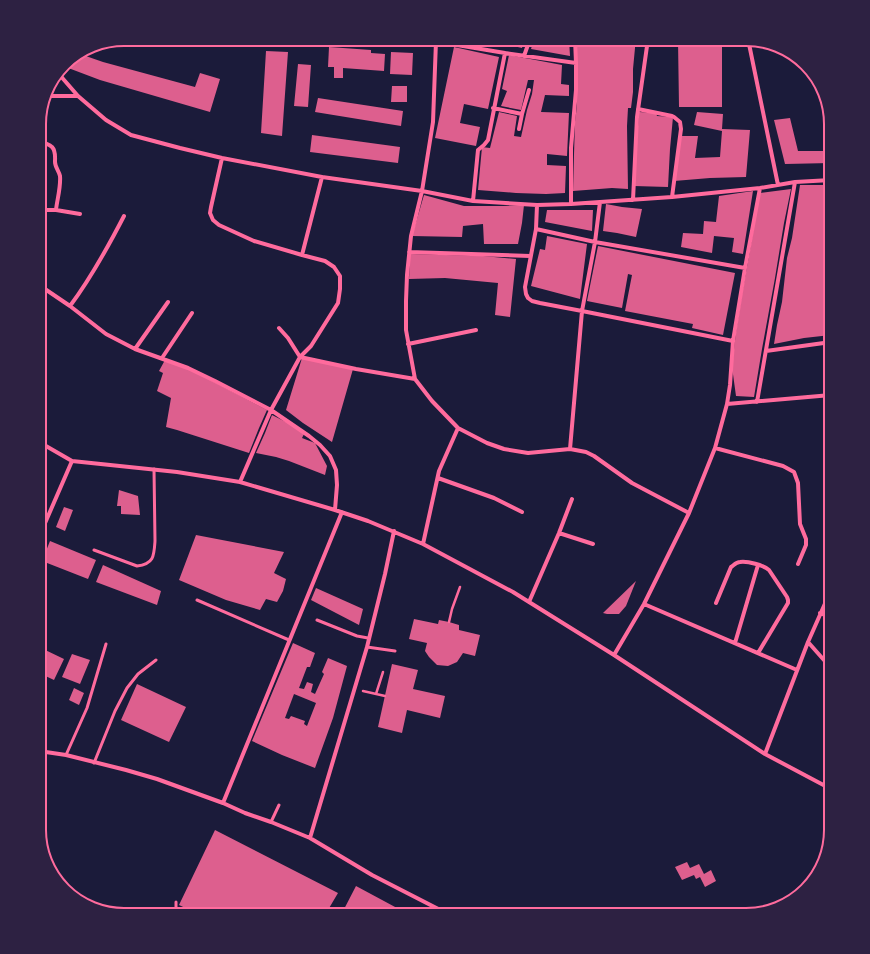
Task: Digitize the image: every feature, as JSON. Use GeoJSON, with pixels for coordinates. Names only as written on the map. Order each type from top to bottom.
{"type":"FeatureCollection","features":[{"type":"Feature","properties":{"kind":"street"},"geometry":{"type":"LineString","coordinates":[[436,46],[433,122],[422,191],[411,236],[406,275],[406,330],[415,379],[432,401],[458,428],[487,443],[504,449],[528,453],[570,449],[586,452],[594,456],[632,484],[689,513]]}},
{"type":"Feature","properties":{"kind":"street"},"geometry":{"type":"LineString","coordinates":[[467,46],[505,54],[576,64]]}},
{"type":"Feature","properties":{"kind":"street"},"geometry":{"type":"LineString","coordinates":[[524,56],[528,46]]}},
{"type":"Feature","properties":{"kind":"street"},"geometry":{"type":"LineString","coordinates":[[571,204],[571,148],[576,90],[575,46]]}},
{"type":"Feature","properties":{"kind":"street"},"geometry":{"type":"LineString","coordinates":[[633,200],[636,129],[647,46]]}},
{"type":"Feature","properties":{"kind":"street"},"geometry":{"type":"LineString","coordinates":[[749,46],[778,185]]}},
{"type":"Feature","properties":{"kind":"street"},"geometry":{"type":"LineString","coordinates":[[473,201],[478,150],[488,140],[493,108],[505,54]]}},
{"type":"Feature","properties":{"kind":"street"},"geometry":{"type":"LineString","coordinates":[[61,77],[78,96],[106,120],[131,135],[222,158],[322,177],[422,191],[473,201],[537,205],[571,204],[672,197],[760,188],[796,182],[824,180]]}},
{"type":"Feature","properties":{"kind":"street"},"geometry":{"type":"LineString","coordinates":[[519,129],[529,90]]}},
{"type":"Feature","properties":{"kind":"street"},"geometry":{"type":"LineString","coordinates":[[51,96],[78,96]]}},
{"type":"Feature","properties":{"kind":"street"},"geometry":{"type":"LineString","coordinates":[[493,108],[522,114]]}},
{"type":"Feature","properties":{"kind":"street"},"geometry":{"type":"LineString","coordinates":[[638,109],[672,116],[680,122],[672,197]]}},
{"type":"Feature","properties":{"kind":"street"},"geometry":{"type":"LineString","coordinates":[[46,144],[51,145],[54,148],[55,162],[60,176],[56,210]]}},
{"type":"Feature","properties":{"kind":"street"},"geometry":{"type":"LineString","coordinates":[[222,158],[211,206],[210,214],[213,220],[236,234],[254,241],[325,261],[334,267],[340,276],[338,303],[311,346],[300,357],[271,410],[240,482]]}},
{"type":"Feature","properties":{"kind":"street"},"geometry":{"type":"LineString","coordinates":[[302,255],[322,177]]}},
{"type":"Feature","properties":{"kind":"street"},"geometry":{"type":"LineString","coordinates":[[757,402],[796,182]]}},
{"type":"Feature","properties":{"kind":"street"},"geometry":{"type":"LineString","coordinates":[[614,655],[644,604],[689,513],[715,448],[727,404],[733,341],[760,188]]}},
{"type":"Feature","properties":{"kind":"street"},"geometry":{"type":"LineString","coordinates":[[570,449],[582,311],[595,242],[600,202]]}},
{"type":"Feature","properties":{"kind":"street"},"geometry":{"type":"LineString","coordinates":[[537,205],[536,228],[525,287],[526,294],[532,301],[733,341]]}},
{"type":"Feature","properties":{"kind":"street"},"geometry":{"type":"LineString","coordinates":[[46,210],[80,214]]}},
{"type":"Feature","properties":{"kind":"street"},"geometry":{"type":"LineString","coordinates":[[70,306],[90,278],[124,216]]}},
{"type":"Feature","properties":{"kind":"street"},"geometry":{"type":"LineString","coordinates":[[536,228],[595,242],[745,268]]}},
{"type":"Feature","properties":{"kind":"street"},"geometry":{"type":"LineString","coordinates":[[409,252],[530,256]]}},
{"type":"Feature","properties":{"kind":"street"},"geometry":{"type":"LineString","coordinates":[[46,290],[106,334],[135,349],[188,368],[271,410],[310,436],[330,456],[336,470],[337,479],[335,510]]}},
{"type":"Feature","properties":{"kind":"street"},"geometry":{"type":"LineString","coordinates":[[135,349],[168,302]]}},
{"type":"Feature","properties":{"kind":"street"},"geometry":{"type":"LineString","coordinates":[[162,358],[192,313]]}},
{"type":"Feature","properties":{"kind":"street"},"geometry":{"type":"LineString","coordinates":[[280,328],[300,357],[356,369],[415,379]]}},
{"type":"Feature","properties":{"kind":"street"},"geometry":{"type":"LineString","coordinates":[[408,344],[476,330]]}},
{"type":"Feature","properties":{"kind":"street"},"geometry":{"type":"LineString","coordinates":[[766,351],[824,343]]}},
{"type":"Feature","properties":{"kind":"street"},"geometry":{"type":"LineString","coordinates":[[727,404],[824,396]]}},
{"type":"Feature","properties":{"kind":"street"},"geometry":{"type":"LineString","coordinates":[[423,544],[439,471],[458,428]]}},
{"type":"Feature","properties":{"kind":"street"},"geometry":{"type":"LineString","coordinates":[[46,446],[72,461],[154,469],[240,482],[342,512],[394,531],[423,544],[513,592],[614,655],[765,754],[824,785]]}},
{"type":"Feature","properties":{"kind":"street"},"geometry":{"type":"LineString","coordinates":[[715,448],[783,466],[794,472],[798,483],[800,524],[806,539],[806,545],[798,564]]}},
{"type":"Feature","properties":{"kind":"street"},"geometry":{"type":"LineString","coordinates":[[46,521],[72,461]]}},
{"type":"Feature","properties":{"kind":"street"},"geometry":{"type":"LineString","coordinates":[[438,478],[494,498],[522,512]]}},
{"type":"Feature","properties":{"kind":"street"},"geometry":{"type":"LineString","coordinates":[[529,602],[572,499]]}},
{"type":"Feature","properties":{"kind":"street"},"geometry":{"type":"LineString","coordinates":[[223,803],[342,512]]}},
{"type":"Feature","properties":{"kind":"street"},"geometry":{"type":"LineString","coordinates":[[310,838],[366,647],[385,574],[394,531]]}},
{"type":"Feature","properties":{"kind":"street"},"geometry":{"type":"LineString","coordinates":[[559,533],[593,544]]}},
{"type":"Feature","properties":{"kind":"street"},"geometry":{"type":"LineString","coordinates":[[716,603],[731,567],[738,562],[758,565],[769,570],[788,600],[787,605],[758,653]]}},
{"type":"Feature","properties":{"kind":"street"},"geometry":{"type":"LineString","coordinates":[[735,643],[758,565]]}},
{"type":"Feature","properties":{"kind":"street"},"geometry":{"type":"LineString","coordinates":[[644,604],[797,670]]}},
{"type":"Feature","properties":{"kind":"street"},"geometry":{"type":"LineString","coordinates":[[765,754],[808,642],[824,605]]}},
{"type":"Feature","properties":{"kind":"street"},"geometry":{"type":"LineString","coordinates":[[820,614],[824,615]]}},
{"type":"Feature","properties":{"kind":"street"},"geometry":{"type":"LineString","coordinates":[[808,642],[824,660]]}},
{"type":"Feature","properties":{"kind":"street"},"geometry":{"type":"LineString","coordinates":[[46,752],[66,755],[157,779],[271,822],[310,838],[372,874],[437,908]]}},
{"type":"Feature","properties":{"kind":"lane"},"geometry":{"type":"LineString","coordinates":[[94,550],[137,566],[144,565],[150,561],[154,552],[155,541],[154,469]]}},
{"type":"Feature","properties":{"kind":"lane"},"geometry":{"type":"LineString","coordinates":[[197,600],[290,640]]}},
{"type":"Feature","properties":{"kind":"lane"},"geometry":{"type":"LineString","coordinates":[[317,620],[357,636],[368,638]]}},
{"type":"Feature","properties":{"kind":"lane"},"geometry":{"type":"LineString","coordinates":[[66,755],[88,708],[106,644]]}},
{"type":"Feature","properties":{"kind":"lane"},"geometry":{"type":"LineString","coordinates":[[366,647],[395,651]]}},
{"type":"Feature","properties":{"kind":"lane"},"geometry":{"type":"LineString","coordinates":[[94,763],[115,711],[127,688],[138,674],[156,660]]}},
{"type":"Feature","properties":{"kind":"lane"},"geometry":{"type":"LineString","coordinates":[[271,822],[279,805]]}},
{"type":"Feature","properties":{"kind":"lane"},"geometry":{"type":"LineString","coordinates":[[176,902],[176,908]]}},
{"type":"Feature","properties":{"kind":"path"},"geometry":{"type":"LineString","coordinates":[[449,622],[460,587]]}},
{"type":"Feature","properties":{"kind":"path"},"geometry":{"type":"LineString","coordinates":[[376,694],[383,672]]}},
{"type":"Feature","properties":{"kind":"path"},"geometry":{"type":"LineString","coordinates":[[363,691],[385,696]]}},
{"type":"Feature","properties":{"kind":"building"},"geometry":{"type":"Polygon","coordinates":[[[532,46],[569,46],[570,56],[531,49],[532,46]]]}},
{"type":"Feature","properties":{"kind":"building"},"geometry":{"type":"Polygon","coordinates":[[[577,46],[635,46],[633,92],[631,108],[628,108],[627,126],[628,189],[612,188],[573,191],[575,122],[577,105],[577,46]]]}},
{"type":"Feature","properties":{"kind":"building"},"geometry":{"type":"Polygon","coordinates":[[[678,46],[722,46],[722,107],[679,107],[678,46]]]}},
{"type":"Feature","properties":{"kind":"building"},"geometry":{"type":"Polygon","coordinates":[[[329,47],[371,50],[371,53],[385,54],[384,71],[343,68],[343,78],[334,78],[334,67],[328,67],[329,47]]]}},
{"type":"Feature","properties":{"kind":"building"},"geometry":{"type":"Polygon","coordinates":[[[454,47],[499,57],[488,109],[464,104],[460,123],[480,127],[476,146],[435,138],[454,47]]]}},
{"type":"Feature","properties":{"kind":"building"},"geometry":{"type":"Polygon","coordinates":[[[266,51],[288,52],[282,136],[261,133],[266,51]]]}},
{"type":"Feature","properties":{"kind":"building"},"geometry":{"type":"Polygon","coordinates":[[[391,52],[413,53],[412,75],[390,74],[391,52]]]}},
{"type":"Feature","properties":{"kind":"building"},"geometry":{"type":"Polygon","coordinates":[[[509,55],[562,65],[561,84],[569,85],[569,96],[545,95],[541,112],[569,113],[567,156],[547,154],[547,165],[566,166],[565,193],[516,193],[478,190],[482,147],[490,148],[499,112],[517,116],[514,136],[521,137],[532,94],[534,80],[528,80],[521,110],[501,106],[507,91],[502,89],[509,55]]]}},
{"type":"Feature","properties":{"kind":"building"},"geometry":{"type":"Polygon","coordinates":[[[85,56],[195,87],[200,73],[220,79],[210,112],[100,80],[70,68],[85,56]]]}},
{"type":"Feature","properties":{"kind":"building"},"geometry":{"type":"Polygon","coordinates":[[[298,64],[311,65],[308,107],[294,106],[298,64]]]}},
{"type":"Feature","properties":{"kind":"building"},"geometry":{"type":"Polygon","coordinates":[[[392,86],[407,86],[407,102],[391,102],[392,86]]]}},
{"type":"Feature","properties":{"kind":"building"},"geometry":{"type":"Polygon","coordinates":[[[318,98],[403,111],[401,126],[315,112],[318,98]]]}},
{"type":"Feature","properties":{"kind":"building"},"geometry":{"type":"Polygon","coordinates":[[[639,112],[656,113],[657,116],[673,117],[668,187],[634,186],[639,112]]]}},
{"type":"Feature","properties":{"kind":"building"},"geometry":{"type":"Polygon","coordinates":[[[697,112],[723,114],[722,129],[750,130],[746,177],[674,181],[680,136],[698,136],[695,158],[720,157],[722,131],[694,125],[697,112]]]}},
{"type":"Feature","properties":{"kind":"building"},"geometry":{"type":"Polygon","coordinates":[[[790,118],[798,151],[824,151],[824,163],[785,164],[774,120],[790,118]]]}},
{"type":"Feature","properties":{"kind":"building"},"geometry":{"type":"Polygon","coordinates":[[[312,135],[400,147],[398,163],[310,152],[312,135]]]}},
{"type":"Feature","properties":{"kind":"building"},"geometry":{"type":"Polygon","coordinates":[[[800,185],[824,185],[824,336],[774,344],[782,302],[787,258],[792,238],[800,185]]]}},
{"type":"Feature","properties":{"kind":"building"},"geometry":{"type":"Polygon","coordinates":[[[791,189],[754,397],[736,396],[732,367],[736,332],[760,193],[791,189]]]}},
{"type":"Feature","properties":{"kind":"building"},"geometry":{"type":"Polygon","coordinates":[[[753,191],[743,254],[732,252],[734,238],[714,236],[712,253],[681,247],[683,233],[703,234],[704,221],[716,222],[719,196],[753,191]]]}},
{"type":"Feature","properties":{"kind":"building"},"geometry":{"type":"Polygon","coordinates":[[[424,195],[464,206],[524,205],[518,244],[484,244],[483,224],[463,226],[462,237],[412,236],[424,195]]]}},
{"type":"Feature","properties":{"kind":"building"},"geometry":{"type":"Polygon","coordinates":[[[606,204],[642,209],[636,237],[603,231],[606,204]]]}},
{"type":"Feature","properties":{"kind":"building"},"geometry":{"type":"Polygon","coordinates":[[[547,210],[593,210],[592,231],[545,222],[547,210]]]}},
{"type":"Feature","properties":{"kind":"building"},"geometry":{"type":"Polygon","coordinates":[[[547,236],[587,244],[580,299],[531,286],[540,249],[545,250],[547,236]]]}},
{"type":"Feature","properties":{"kind":"building"},"geometry":{"type":"Polygon","coordinates":[[[598,246],[735,273],[723,335],[692,328],[693,324],[625,311],[632,275],[628,274],[622,308],[587,301],[598,246]]]}},
{"type":"Feature","properties":{"kind":"building"},"geometry":{"type":"Polygon","coordinates":[[[410,254],[483,256],[516,259],[510,317],[495,315],[498,283],[445,278],[409,279],[410,254]]]}},
{"type":"Feature","properties":{"kind":"building"},"geometry":{"type":"Polygon","coordinates":[[[302,358],[353,369],[332,442],[286,410],[302,358]]]}},
{"type":"Feature","properties":{"kind":"building"},"geometry":{"type":"Polygon","coordinates":[[[165,360],[195,372],[267,410],[249,453],[166,427],[171,398],[157,391],[163,373],[159,371],[165,360]]]}},
{"type":"Feature","properties":{"kind":"building"},"geometry":{"type":"Polygon","coordinates":[[[272,415],[292,425],[304,434],[302,438],[315,443],[327,466],[325,475],[289,461],[256,453],[272,415]]]}},
{"type":"Feature","properties":{"kind":"building"},"geometry":{"type":"Polygon","coordinates":[[[119,490],[138,496],[140,515],[121,514],[121,506],[117,506],[119,490]]]}},
{"type":"Feature","properties":{"kind":"building"},"geometry":{"type":"Polygon","coordinates":[[[64,507],[73,510],[65,531],[56,527],[64,507]]]}},
{"type":"Feature","properties":{"kind":"building"},"geometry":{"type":"Polygon","coordinates":[[[196,535],[284,552],[274,573],[286,579],[283,591],[277,602],[266,599],[260,610],[226,600],[179,580],[196,535]]]}},
{"type":"Feature","properties":{"kind":"building"},"geometry":{"type":"Polygon","coordinates":[[[50,541],[96,560],[88,579],[46,563],[46,551],[50,541]]]}},
{"type":"Feature","properties":{"kind":"building"},"geometry":{"type":"Polygon","coordinates":[[[103,565],[161,591],[157,605],[96,582],[103,565]]]}},
{"type":"Feature","properties":{"kind":"building"},"geometry":{"type":"Polygon","coordinates":[[[636,581],[626,606],[619,614],[603,613],[636,581]]]}},
{"type":"Feature","properties":{"kind":"building"},"geometry":{"type":"Polygon","coordinates":[[[316,588],[363,609],[359,625],[311,600],[316,588]]]}},
{"type":"Feature","properties":{"kind":"building"},"geometry":{"type":"Polygon","coordinates":[[[414,619],[438,624],[439,620],[449,622],[459,625],[459,630],[480,635],[475,656],[463,653],[457,662],[448,666],[437,665],[425,651],[427,643],[409,639],[414,619]]]}},
{"type":"Feature","properties":{"kind":"building"},"geometry":{"type":"Polygon","coordinates":[[[293,643],[315,653],[310,667],[307,667],[299,688],[304,689],[307,682],[313,684],[311,692],[315,694],[324,674],[322,672],[328,658],[347,666],[333,718],[315,768],[252,741],[293,643]],[[294,694],[285,718],[289,719],[291,716],[305,721],[304,724],[307,726],[316,703],[294,694]]]}},
{"type":"Feature","properties":{"kind":"building"},"geometry":{"type":"Polygon","coordinates":[[[46,650],[64,659],[54,680],[46,676],[46,650]]]}},
{"type":"Feature","properties":{"kind":"building"},"geometry":{"type":"Polygon","coordinates":[[[72,654],[90,660],[80,684],[62,677],[72,654]]]}},
{"type":"Feature","properties":{"kind":"building"},"geometry":{"type":"Polygon","coordinates":[[[392,664],[418,670],[413,689],[445,696],[440,718],[407,710],[402,733],[378,727],[392,664]]]}},
{"type":"Feature","properties":{"kind":"building"},"geometry":{"type":"Polygon","coordinates":[[[137,684],[186,707],[169,742],[121,720],[137,684]]]}},
{"type":"Feature","properties":{"kind":"building"},"geometry":{"type":"Polygon","coordinates":[[[74,688],[84,693],[79,705],[69,700],[74,688]]]}},
{"type":"Feature","properties":{"kind":"building"},"geometry":{"type":"Polygon","coordinates":[[[215,830],[338,893],[329,908],[185,908],[179,905],[215,830]]]}},
{"type":"Feature","properties":{"kind":"building"},"geometry":{"type":"Polygon","coordinates":[[[687,862],[690,868],[699,864],[704,874],[711,870],[716,881],[705,887],[700,877],[696,879],[694,875],[682,880],[675,867],[687,862]]]}},
{"type":"Feature","properties":{"kind":"building"},"geometry":{"type":"Polygon","coordinates":[[[356,886],[397,908],[345,908],[356,886]]]}}]}
